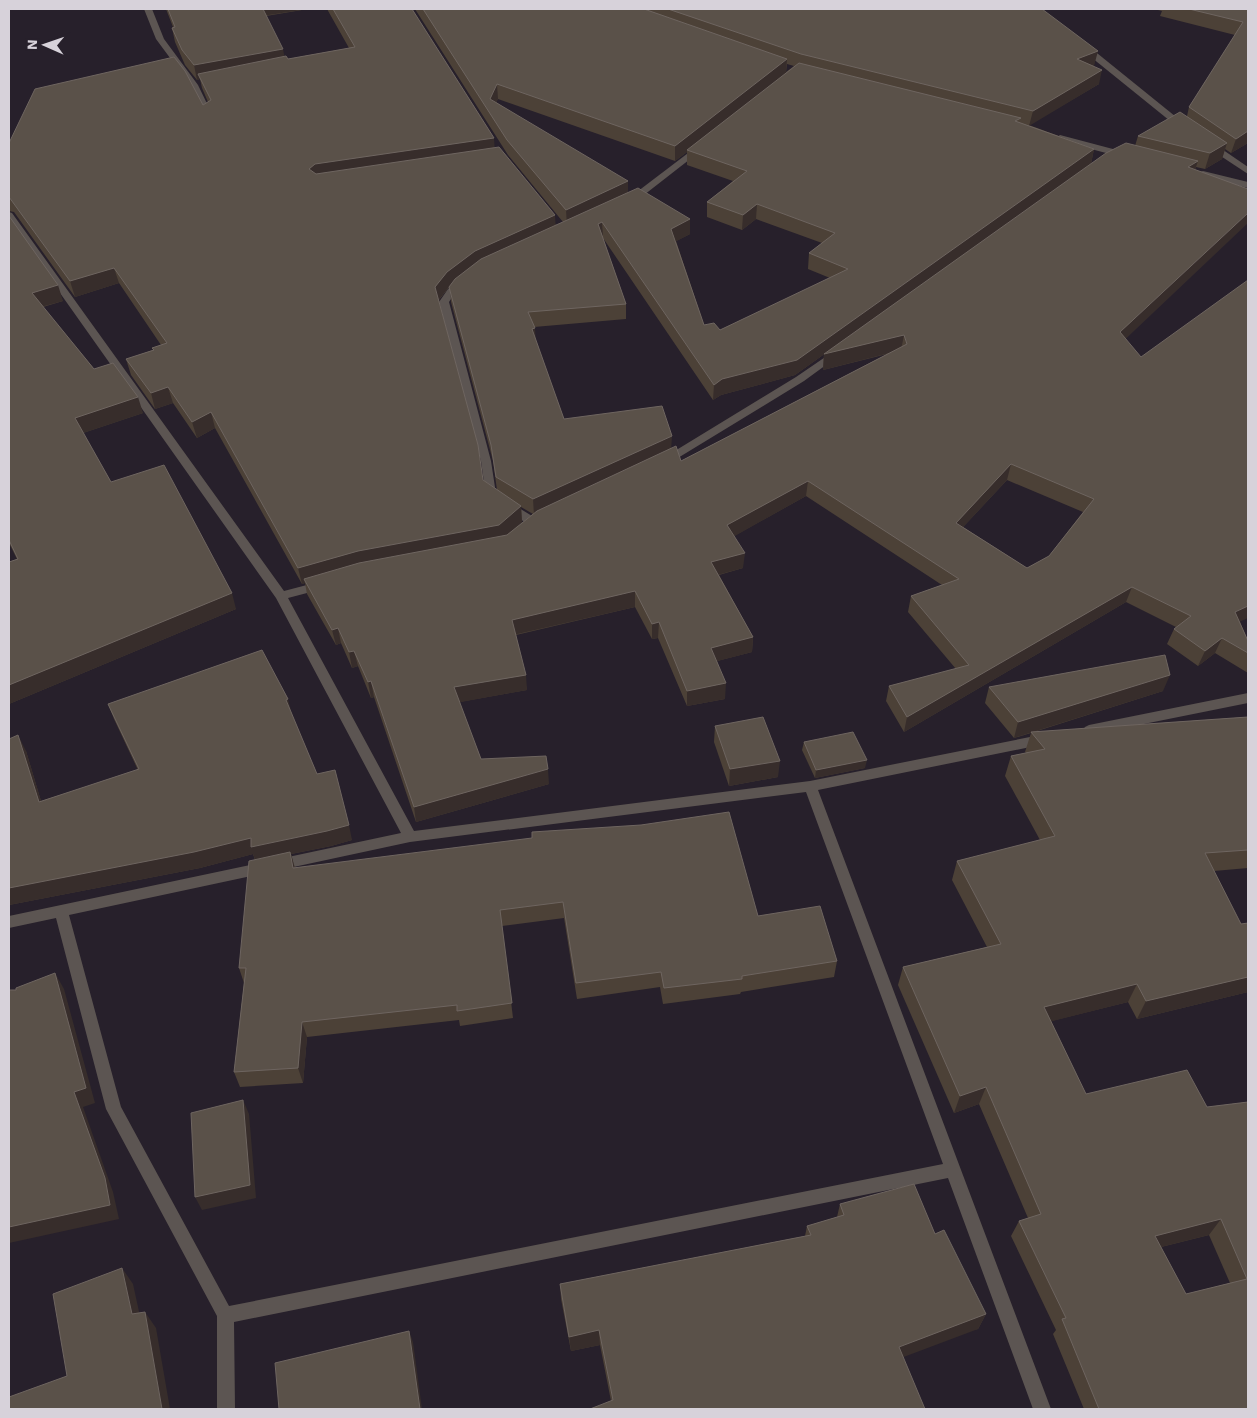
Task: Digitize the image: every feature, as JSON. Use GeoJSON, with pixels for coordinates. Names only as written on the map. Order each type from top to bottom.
{"type":"FeatureCollection","features":[{"type":"Feature","properties":{"kind":"street"},"geometry":{"type":"LineString","coordinates":[[148,9],[160,39],[194,85],[209,116]]}},
{"type":"Feature","properties":{"kind":"street"},"geometry":{"type":"LineString","coordinates":[[1077,40],[1167,116],[1192,133]]}},
{"type":"Feature","properties":{"kind":"street"},"geometry":{"type":"LineString","coordinates":[[194,85],[203,83]]}},
{"type":"Feature","properties":{"kind":"street"},"geometry":{"type":"LineString","coordinates":[[1047,135],[1134,157]]}},
{"type":"Feature","properties":{"kind":"street"},"geometry":{"type":"LineString","coordinates":[[1200,138],[1248,171]]}},
{"type":"Feature","properties":{"kind":"street"},"geometry":{"type":"LineString","coordinates":[[626,204],[704,145]]}},
{"type":"Feature","properties":{"kind":"street"},"geometry":{"type":"LineString","coordinates":[[1098,164],[1114,152]]}},
{"type":"Feature","properties":{"kind":"street"},"geometry":{"type":"LineString","coordinates":[[1191,171],[1248,186]]}},
{"type":"Feature","properties":{"kind":"street"},"geometry":{"type":"LineString","coordinates":[[9,215],[281,596],[410,837]]}},
{"type":"Feature","properties":{"kind":"street"},"geometry":{"type":"LineString","coordinates":[[471,276],[451,291],[444,302],[486,462],[491,496],[533,523]]}},
{"type":"Feature","properties":{"kind":"street"},"geometry":{"type":"LineString","coordinates":[[655,466],[800,379],[848,344]]}},
{"type":"Feature","properties":{"kind":"street"},"geometry":{"type":"LineString","coordinates":[[281,596],[334,581]]}},
{"type":"Feature","properties":{"kind":"street"},"geometry":{"type":"LineString","coordinates":[[9,922],[410,837],[810,786],[1248,698]]}},
{"type":"Feature","properties":{"kind":"street"},"geometry":{"type":"LineString","coordinates":[[810,786],[951,1170],[1042,1409]]}},
{"type":"Feature","properties":{"kind":"street"},"geometry":{"type":"LineString","coordinates":[[61,911],[114,1109],[225,1315],[226,1409]]}},
{"type":"Feature","properties":{"kind":"street"},"geometry":{"type":"LineString","coordinates":[[225,1315],[951,1170]]}},
{"type":"Feature","properties":{"kind":"building"},"geometry":{"type":"Polygon","coordinates":[[[168,9],[263,9],[283,49],[194,65],[182,50],[172,28],[175,27],[168,9]]]}},
{"type":"Feature","properties":{"kind":"building"},"geometry":{"type":"Polygon","coordinates":[[[333,9],[412,9],[494,138],[315,164],[309,169],[316,174],[499,147],[555,215],[475,251],[447,272],[435,287],[478,445],[483,480],[521,506],[499,525],[358,551],[298,568],[211,412],[192,422],[168,387],[151,393],[126,359],[154,350],[152,348],[167,343],[114,268],[70,281],[9,197],[9,143],[35,89],[174,57],[185,71],[203,105],[211,100],[198,74],[286,56],[288,59],[355,47],[333,9]]]}},
{"type":"Feature","properties":{"kind":"building"},"geometry":{"type":"Polygon","coordinates":[[[423,9],[644,9],[787,59],[675,146],[497,84],[490,99],[628,181],[566,210],[507,140],[423,9]]]}},
{"type":"Feature","properties":{"kind":"building"},"geometry":{"type":"Polygon","coordinates":[[[668,9],[1042,9],[1098,51],[1077,59],[1102,70],[1033,111],[801,54],[668,9]]]}},
{"type":"Feature","properties":{"kind":"building"},"geometry":{"type":"Polygon","coordinates":[[[1189,9],[1248,9],[1248,131],[1236,139],[1189,107],[1243,22],[1189,9]]]}},
{"type":"Feature","properties":{"kind":"building"},"geometry":{"type":"Polygon","coordinates":[[[799,63],[1021,118],[1015,121],[1094,149],[797,360],[722,379],[714,385],[602,222],[598,224],[626,304],[528,312],[535,328],[532,329],[564,419],[662,406],[672,436],[533,499],[496,477],[491,445],[449,287],[455,279],[481,259],[638,188],[690,219],[671,229],[704,325],[714,323],[720,330],[848,269],[809,253],[835,233],[757,204],[743,215],[707,202],[747,171],[687,150],[799,63]]]}},
{"type":"Feature","properties":{"kind":"building"},"geometry":{"type":"Polygon","coordinates":[[[1180,112],[1227,143],[1210,153],[1138,136],[1180,112]]]}},
{"type":"Feature","properties":{"kind":"building"},"geometry":{"type":"Polygon","coordinates":[[[1126,143],[1198,161],[1188,167],[1248,189],[1248,213],[1120,332],[1141,357],[1248,280],[1248,606],[1235,612],[1248,641],[1248,653],[1222,638],[1205,651],[1174,629],[1191,616],[1132,587],[907,717],[889,686],[969,665],[911,596],[959,579],[808,481],[727,525],[745,553],[711,562],[753,637],[711,648],[726,683],[687,691],[659,622],[652,624],[635,591],[512,620],[526,675],[454,687],[481,759],[546,756],[548,769],[414,807],[371,681],[368,682],[354,651],[349,652],[338,628],[332,630],[304,579],[359,563],[507,535],[537,511],[676,446],[681,461],[907,344],[904,335],[824,354],[1106,153],[1126,143]],[[1011,464],[956,523],[1027,568],[1049,556],[1094,499],[1011,464]]]}},
{"type":"Feature","properties":{"kind":"building"},"geometry":{"type":"Polygon","coordinates":[[[9,216],[58,285],[32,293],[94,369],[113,363],[138,397],[75,418],[111,482],[164,465],[232,593],[9,685],[9,562],[18,559],[9,540],[9,216]]]}},
{"type":"Feature","properties":{"kind":"building"},"geometry":{"type":"Polygon","coordinates":[[[262,650],[288,699],[286,700],[317,774],[335,770],[349,825],[251,847],[251,838],[194,852],[9,888],[9,739],[18,735],[39,802],[139,769],[108,704],[262,650]]]}},
{"type":"Feature","properties":{"kind":"building"},"geometry":{"type":"Polygon","coordinates":[[[1165,655],[1170,675],[1018,722],[989,687],[1165,655]]]}},
{"type":"Feature","properties":{"kind":"building"},"geometry":{"type":"Polygon","coordinates":[[[763,717],[780,761],[730,769],[715,726],[763,717]]]}},
{"type":"Feature","properties":{"kind":"building"},"geometry":{"type":"Polygon","coordinates":[[[1248,717],[1248,850],[1205,853],[1241,924],[1248,923],[1248,977],[1146,1001],[1137,984],[1044,1007],[1086,1094],[1187,1070],[1207,1107],[1248,1102],[1248,1409],[1099,1409],[1062,1319],[1066,1318],[1019,1221],[1041,1214],[986,1087],[960,1096],[903,967],[1001,944],[957,861],[1055,836],[1011,756],[1045,749],[1031,732],[1248,717]],[[1221,1219],[1155,1236],[1186,1294],[1247,1279],[1221,1219]]]}},
{"type":"Feature","properties":{"kind":"building"},"geometry":{"type":"Polygon","coordinates":[[[853,732],[867,760],[816,770],[804,742],[853,732]]]}},
{"type":"Feature","properties":{"kind":"building"},"geometry":{"type":"Polygon","coordinates":[[[729,812],[758,916],[820,906],[837,961],[742,976],[742,979],[664,988],[661,972],[576,983],[563,902],[500,910],[512,1003],[457,1011],[457,1005],[302,1022],[298,1068],[234,1072],[246,968],[239,968],[249,861],[290,852],[293,868],[532,838],[532,832],[641,825],[729,812]]]}},
{"type":"Feature","properties":{"kind":"building"},"geometry":{"type":"Polygon","coordinates":[[[55,973],[86,1088],[74,1092],[105,1178],[110,1205],[9,1227],[9,990],[16,990],[16,988],[55,973]]]}},
{"type":"Feature","properties":{"kind":"building"},"geometry":{"type":"Polygon","coordinates":[[[243,1100],[250,1185],[195,1197],[191,1113],[243,1100]]]}},
{"type":"Feature","properties":{"kind":"building"},"geometry":{"type":"Polygon","coordinates":[[[914,1184],[935,1234],[944,1230],[986,1314],[899,1347],[925,1409],[590,1409],[613,1400],[599,1330],[569,1337],[560,1284],[811,1235],[807,1226],[844,1215],[840,1204],[914,1184]]]}},
{"type":"Feature","properties":{"kind":"building"},"geometry":{"type":"Polygon","coordinates":[[[122,1268],[132,1314],[145,1312],[162,1409],[9,1409],[9,1397],[67,1376],[53,1294],[122,1268]]]}},
{"type":"Feature","properties":{"kind":"building"},"geometry":{"type":"Polygon","coordinates":[[[409,1331],[420,1409],[279,1409],[275,1363],[409,1331]]]}}]}
